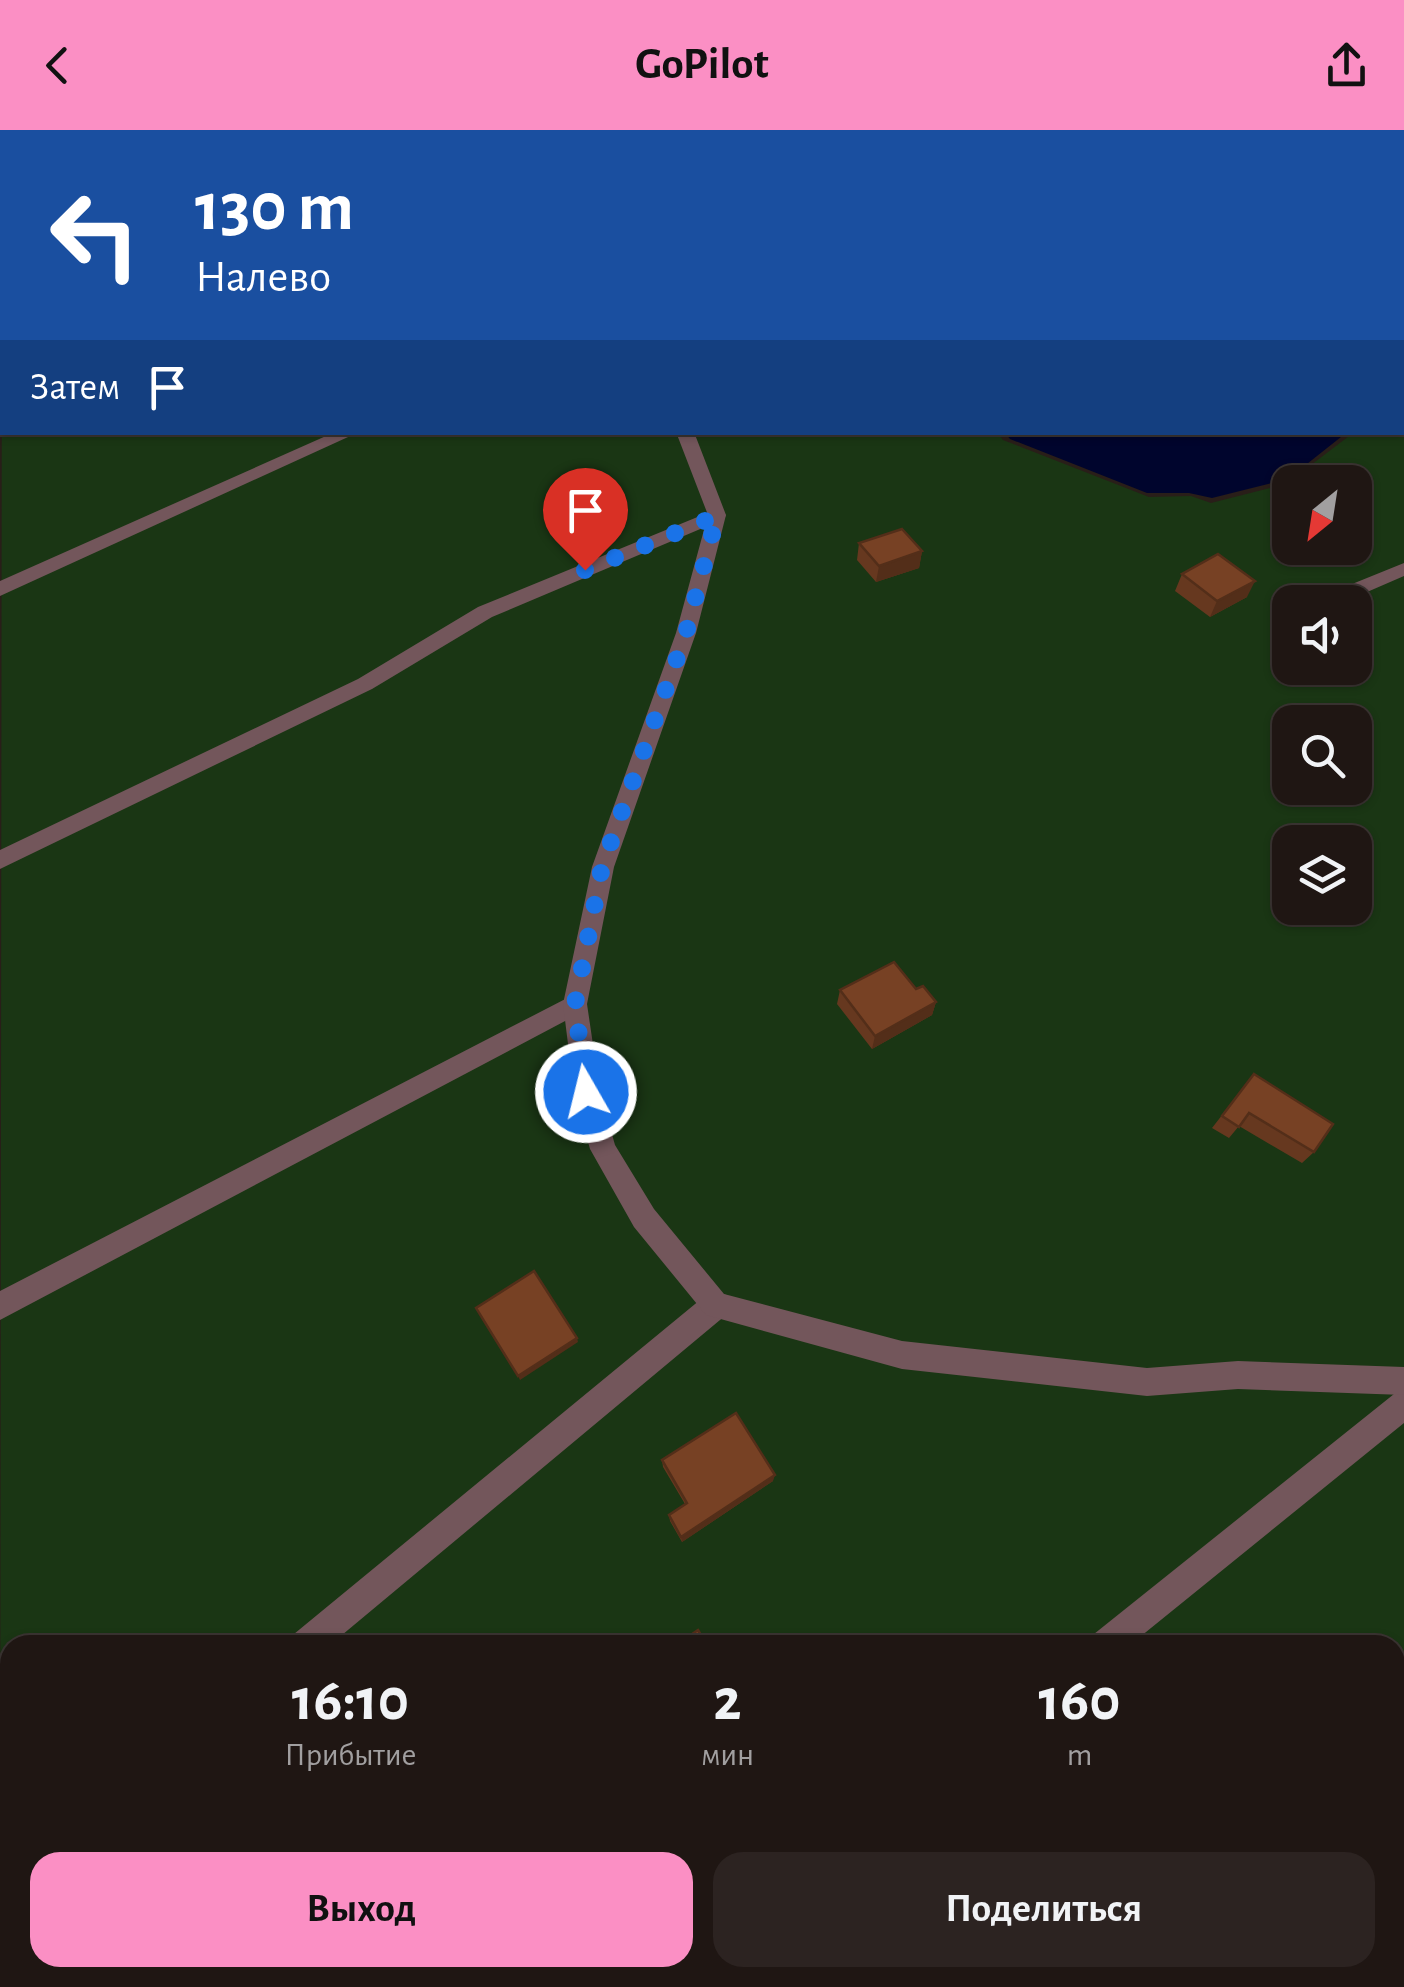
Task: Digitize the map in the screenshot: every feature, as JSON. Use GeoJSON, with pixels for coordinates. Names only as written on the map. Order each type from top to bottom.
{"type":"FeatureCollection","features":[{"type":"Feature","properties":{"kind":"street"},"geometry":{"type":"LineString","coordinates":[[0,589],[343,435]]}},
{"type":"Feature","properties":{"kind":"street"},"geometry":{"type":"LineString","coordinates":[[686,435],[717,516],[703,582],[681,650],[602,867],[575,1004],[586,1092],[603,1149],[644,1218],[716,1305],[902,1355],[1147,1382],[1238,1375],[1404,1381]]}},
{"type":"Feature","properties":{"kind":"street"},"geometry":{"type":"LineString","coordinates":[[0,860],[365,684],[486,612],[717,516]]}},
{"type":"Feature","properties":{"kind":"street"},"geometry":{"type":"LineString","coordinates":[[1368,585],[1404,570]]}},
{"type":"Feature","properties":{"kind":"street"},"geometry":{"type":"LineString","coordinates":[[0,1306],[575,1004]]}},
{"type":"Feature","properties":{"kind":"street"},"geometry":{"type":"LineString","coordinates":[[317,1635],[716,1305]]}},
{"type":"Feature","properties":{"kind":"street"},"geometry":{"type":"LineString","coordinates":[[1118,1635],[1404,1404]]}},
{"type":"Feature","properties":{"kind":"green space"},"geometry":{"type":"Polygon","coordinates":[[[2,435],[999,435],[1003,440],[1149,497],[1191,496],[1211,503],[1272,488],[1272,565],[1372,565],[1372,465],[1311,465],[1350,435],[1404,435],[1404,1635],[0,1635],[2,435]]]}},
{"type":"Feature","properties":{"kind":"water"},"geometry":{"type":"Polygon","coordinates":[[[1007,435],[1343,435],[1306,465],[1272,465],[1272,483],[1212,498],[1189,493],[1147,493],[1007,435]]]}},
{"type":"Feature","properties":{"kind":"building"},"geometry":{"type":"Polygon","coordinates":[[[902,529],[922,551],[879,566],[859,543],[902,529]]]}},
{"type":"Feature","properties":{"kind":"building"},"geometry":{"type":"Polygon","coordinates":[[[1218,554],[1255,581],[1217,601],[1182,574],[1218,554]]]}},
{"type":"Feature","properties":{"kind":"building"},"geometry":{"type":"Polygon","coordinates":[[[894,962],[916,989],[923,986],[936,1002],[875,1036],[840,990],[894,962]]]}},
{"type":"Feature","properties":{"kind":"building"},"geometry":{"type":"Polygon","coordinates":[[[1254,1074],[1333,1124],[1314,1152],[1249,1113],[1239,1127],[1222,1116],[1254,1074]]]}},
{"type":"Feature","properties":{"kind":"building"},"geometry":{"type":"Polygon","coordinates":[[[534,1271],[577,1338],[518,1376],[476,1308],[534,1271]]]}},
{"type":"Feature","properties":{"kind":"building"},"geometry":{"type":"Polygon","coordinates":[[[736,1413],[775,1475],[681,1537],[669,1515],[687,1503],[662,1460],[736,1413]]]}},
{"type":"Feature","properties":{"kind":"route"},"geometry":{"type":"LineString","coordinates":[[585,570],[717,516],[703,582],[647,751],[602,867],[575,1004],[586,1092]]}}]}
